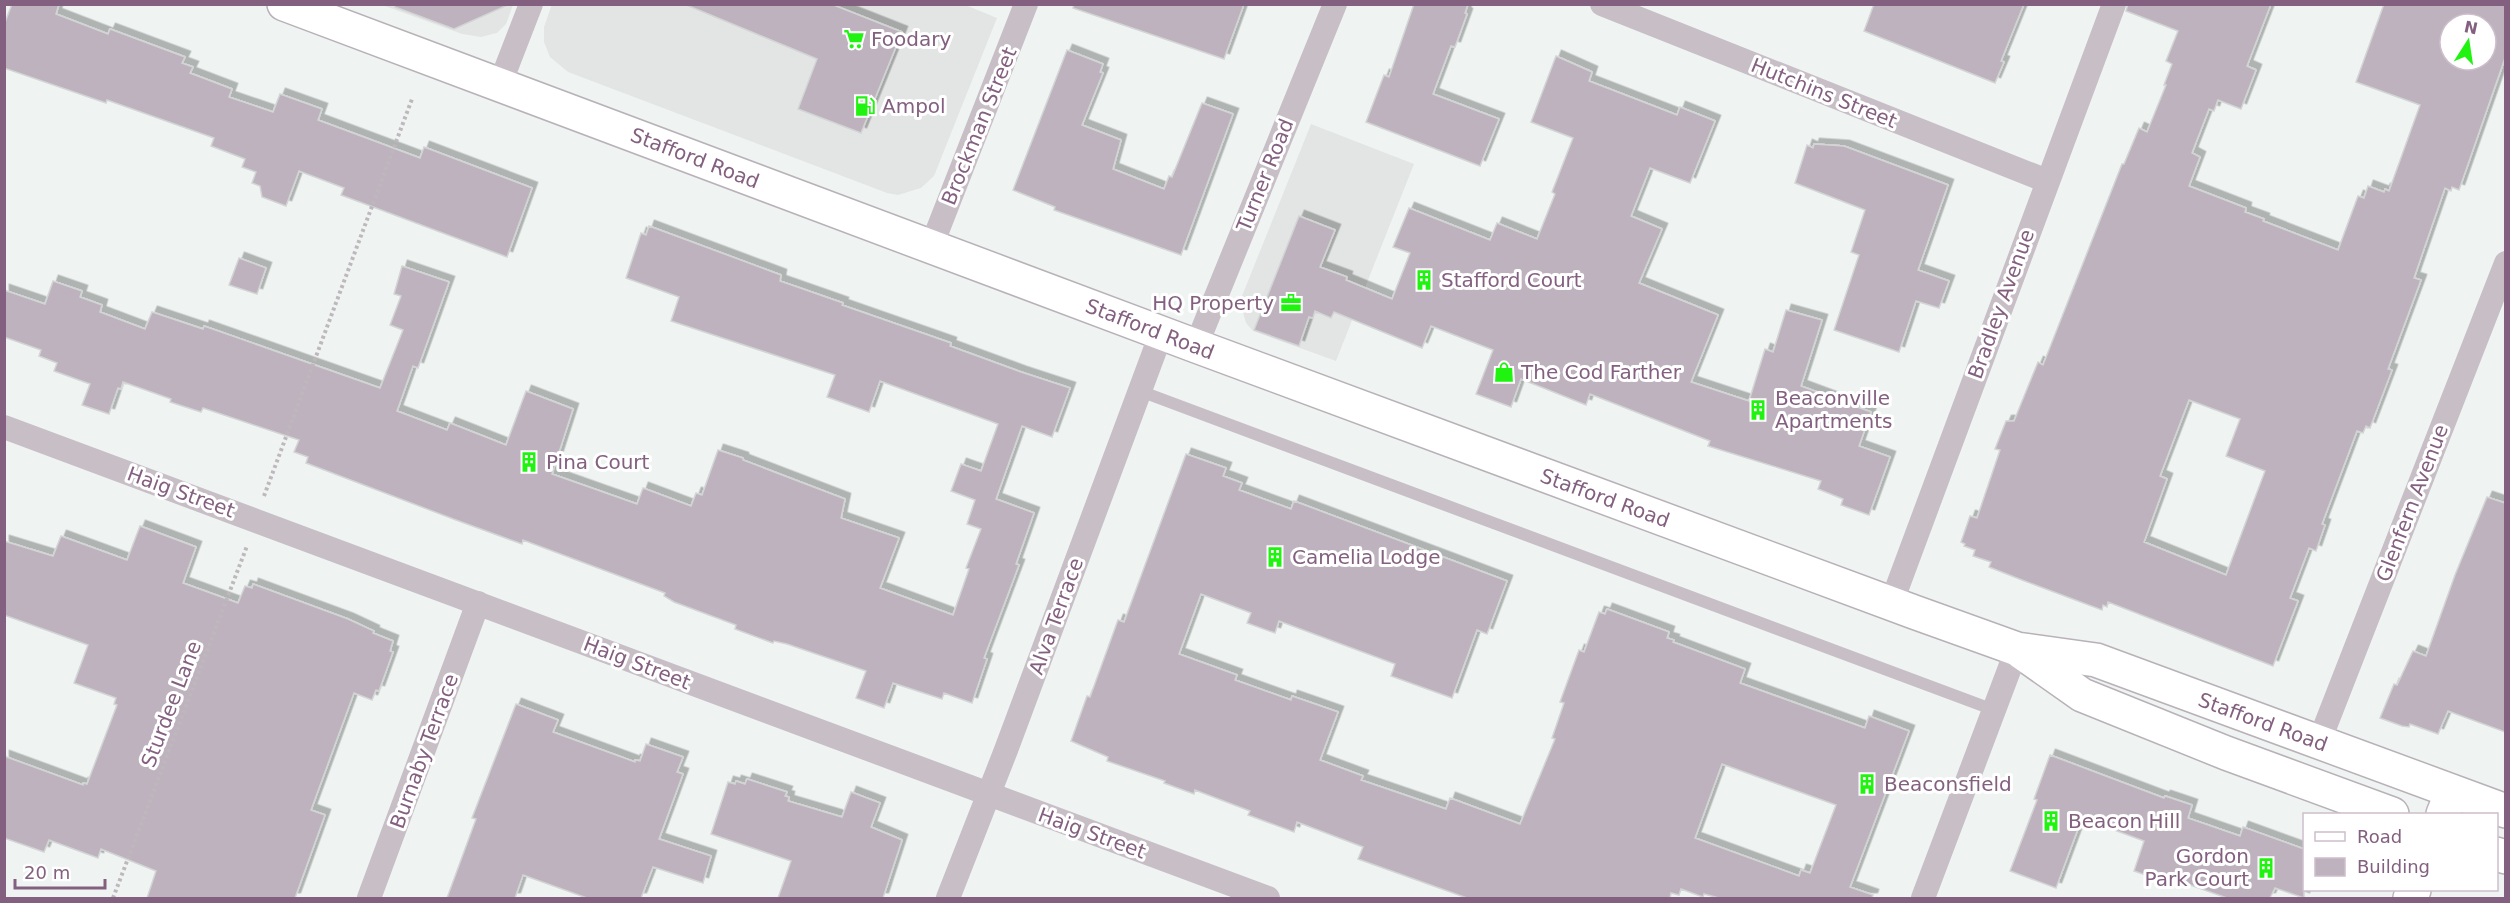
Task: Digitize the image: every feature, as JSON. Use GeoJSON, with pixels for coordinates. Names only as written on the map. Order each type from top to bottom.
{"type":"FeatureCollection","features":[{"type":"Feature","properties":{"kind":"main road","name":"Stafford Road"},"geometry":{"type":"LineString","coordinates":[[284,4],[1161,334],[1891,604],[2017,649],[2096,660],[2319,742],[2447,803],[2505,812]]}},
{"type":"Feature","properties":{"kind":"main road","name":"Stafford Road"},"geometry":{"type":"LineString","coordinates":[[2017,649],[2082,695],[2226,753],[2389,813]]}},
{"type":"Feature","properties":{"kind":"street"},"geometry":{"type":"LineString","coordinates":[[500,84],[531,4]]}},
{"type":"Feature","properties":{"kind":"street","name":"Brockman Street"},"geometry":{"type":"LineString","coordinates":[[931,247],[1026,4]]}},
{"type":"Feature","properties":{"kind":"street","name":"Turner Road"},"geometry":{"type":"LineString","coordinates":[[1196,346],[1335,4]]}},
{"type":"Feature","properties":{"kind":"street","name":"Hutchins Street"},"geometry":{"type":"LineString","coordinates":[[1602,4],[2047,181]]}},
{"type":"Feature","properties":{"kind":"street","name":"Bradley Avenue"},"geometry":{"type":"LineString","coordinates":[[1891,604],[2114,4]]}},
{"type":"Feature","properties":{"kind":"street","name":"Glenfern Avenue"},"geometry":{"type":"LineString","coordinates":[[2319,742],[2505,263]]}},
{"type":"Feature","properties":{"kind":"street","name":"Alva Terrace"},"geometry":{"type":"LineString","coordinates":[[948,898],[1161,334]]}},
{"type":"Feature","properties":{"kind":"street","name":"Haig Street"},"geometry":{"type":"LineString","coordinates":[[4,427],[1269,898]]}},
{"type":"Feature","properties":{"kind":"street","name":"Burnaby Terrace"},"geometry":{"type":"LineString","coordinates":[[369,898],[478,603]]}},
{"type":"Feature","properties":{"kind":"street"},"geometry":{"type":"LineString","coordinates":[[1923,898],[2017,649]]}},
{"type":"Feature","properties":{"kind":"lane"},"geometry":{"type":"LineString","coordinates":[[1140,391],[1994,710]]}},
{"type":"Feature","properties":{"kind":"path","name":"Sturdee Lane"},"geometry":{"type":"LineString","coordinates":[[113,898],[412,99]]}},
{"type":"Feature","properties":{"kind":"shaded area"},"geometry":{"type":"Polygon","coordinates":[[[552,4],[963,4],[997,18],[934,176],[921,188],[898,195],[887,193],[568,72],[550,57],[544,42],[544,27],[552,4]]]}},
{"type":"Feature","properties":{"kind":"shaded area"},"geometry":{"type":"Polygon","coordinates":[[[382,5],[513,5],[506,24],[497,33],[481,37],[462,34],[382,5]]]}},
{"type":"Feature","properties":{"kind":"shaded area"},"geometry":{"type":"Polygon","coordinates":[[[1311,124],[1414,164],[1336,361],[1253,331],[1246,323],[1241,305],[1242,296],[1311,124]]]}},
{"type":"Feature","properties":{"kind":"building"},"geometry":{"type":"Polygon","coordinates":[[[12,4],[59,4],[56,14],[108,34],[110,29],[185,57],[182,63],[193,67],[190,73],[232,89],[229,97],[273,112],[280,94],[322,109],[318,120],[420,158],[424,147],[532,188],[507,257],[341,195],[344,188],[299,171],[286,206],[262,197],[260,186],[252,183],[256,172],[242,167],[245,159],[211,146],[214,138],[107,100],[106,103],[4,68],[4,25],[12,4]]]}},
{"type":"Feature","properties":{"kind":"building"},"geometry":{"type":"Polygon","coordinates":[[[395,4],[510,4],[454,29],[395,7],[395,4]]]}},
{"type":"Feature","properties":{"kind":"building"},"geometry":{"type":"Polygon","coordinates":[[[684,4],[831,4],[902,32],[861,133],[798,109],[817,59],[684,4]]]}},
{"type":"Feature","properties":{"kind":"building"},"geometry":{"type":"Polygon","coordinates":[[[1074,4],[1244,4],[1224,59],[1073,8],[1074,4]]]}},
{"type":"Feature","properties":{"kind":"building"},"geometry":{"type":"Polygon","coordinates":[[[1414,4],[1468,4],[1465,13],[1467,14],[1455,47],[1451,46],[1433,94],[1499,119],[1480,166],[1366,122],[1384,75],[1389,77],[1414,4]]]}},
{"type":"Feature","properties":{"kind":"building"},"geometry":{"type":"Polygon","coordinates":[[[1874,4],[2024,4],[2001,61],[2004,62],[1995,83],[1864,31],[1874,4]]]}},
{"type":"Feature","properties":{"kind":"building"},"geometry":{"type":"Polygon","coordinates":[[[2128,4],[2271,4],[2247,66],[2256,70],[2241,109],[2218,100],[2214,111],[2209,109],[2192,153],[2200,157],[2189,186],[2246,208],[2245,212],[2264,219],[2263,221],[2338,250],[2358,196],[2364,198],[2368,186],[2384,192],[2385,189],[2389,191],[2420,105],[2356,82],[2384,4],[2505,4],[2505,58],[2459,190],[2452,187],[2451,191],[2445,188],[2414,278],[2421,280],[2388,369],[2392,370],[2370,428],[2366,426],[2363,433],[2357,431],[2322,524],[2325,525],[2316,551],[2309,548],[2290,598],[2298,601],[2273,666],[2108,602],[2107,607],[2103,605],[2102,610],[1989,567],[1991,562],[1973,556],[1975,550],[1964,546],[1965,544],[1961,542],[1970,516],[1977,518],[2000,450],[1995,449],[2006,421],[2014,421],[2038,362],[2043,365],[2122,164],[2124,164],[2139,128],[2147,132],[2166,85],[2164,85],[2172,64],[2166,61],[2178,31],[2126,11],[2128,4]],[[2189,400],[2160,476],[2167,479],[2144,542],[2226,575],[2265,471],[2226,456],[2240,419],[2189,400]]]}},
{"type":"Feature","properties":{"kind":"building"},"geometry":{"type":"Polygon","coordinates":[[[1067,50],[1103,64],[1100,72],[1103,73],[1082,125],[1121,140],[1113,169],[1164,189],[1169,176],[1172,177],[1202,103],[1233,114],[1181,255],[1054,210],[1055,207],[1013,190],[1067,50]]]}},
{"type":"Feature","properties":{"kind":"building"},"geometry":{"type":"Polygon","coordinates":[[[1556,56],[1592,72],[1589,81],[1677,115],[1680,107],[1715,121],[1690,183],[1650,168],[1631,216],[1662,229],[1639,283],[1718,315],[1691,382],[1749,401],[1765,349],[1773,352],[1786,310],[1822,320],[1801,386],[1871,412],[1859,446],[1890,457],[1869,515],[1841,505],[1843,499],[1818,489],[1821,481],[1708,446],[1710,441],[1590,394],[1586,405],[1521,379],[1511,407],[1476,394],[1493,350],[1431,326],[1422,348],[1334,312],[1331,318],[1315,311],[1313,318],[1309,317],[1299,346],[1254,330],[1299,216],[1335,230],[1320,267],[1347,277],[1346,280],[1392,299],[1410,253],[1393,247],[1409,208],[1490,240],[1497,223],[1537,239],[1555,194],[1552,192],[1573,138],[1531,122],[1556,56]]]}},
{"type":"Feature","properties":{"kind":"building"},"geometry":{"type":"Polygon","coordinates":[[[1814,144],[1844,146],[1948,185],[1918,270],[1949,281],[1939,308],[1916,301],[1899,352],[1834,330],[1859,255],[1851,252],[1865,210],[1795,183],[1807,145],[1813,148],[1814,144]]]}},
{"type":"Feature","properties":{"kind":"building"},"geometry":{"type":"Polygon","coordinates":[[[649,226],[781,275],[780,281],[843,303],[842,305],[1070,388],[1052,437],[1022,426],[996,499],[1034,513],[1016,564],[1019,565],[984,658],[987,659],[972,703],[944,693],[942,699],[893,683],[884,708],[856,698],[866,671],[735,629],[736,625],[674,602],[664,596],[665,593],[523,540],[522,544],[306,463],[308,457],[294,452],[299,440],[203,408],[201,412],[170,402],[171,399],[123,382],[121,389],[118,388],[109,414],[82,405],[90,384],[54,371],[57,363],[39,356],[41,350],[4,337],[4,290],[45,304],[53,281],[82,291],[80,297],[102,305],[100,312],[145,329],[152,312],[203,329],[204,326],[380,388],[403,330],[390,325],[401,296],[394,294],[402,266],[449,282],[418,368],[413,366],[397,411],[447,430],[450,423],[506,445],[526,391],[573,409],[552,474],[637,504],[643,488],[691,506],[696,493],[702,495],[718,450],[743,458],[743,460],[845,499],[841,518],[899,538],[880,588],[953,615],[969,569],[966,568],[981,529],[967,524],[975,500],[951,491],[961,464],[981,471],[998,424],[880,381],[869,412],[827,397],[835,375],[671,321],[679,297],[626,278],[641,233],[646,235],[649,226]]]}},
{"type":"Feature","properties":{"kind":"building"},"geometry":{"type":"Polygon","coordinates":[[[239,258],[266,268],[257,294],[229,285],[239,258]]]}},
{"type":"Feature","properties":{"kind":"building"},"geometry":{"type":"Polygon","coordinates":[[[1186,454],[1226,468],[1223,476],[1242,483],[1239,490],[1291,509],[1294,501],[1507,581],[1487,634],[1477,630],[1452,698],[1391,676],[1395,664],[1279,621],[1275,633],[1247,623],[1251,613],[1201,594],[1179,654],[1237,675],[1235,680],[1291,700],[1292,696],[1338,712],[1320,760],[1363,776],[1361,780],[1446,809],[1450,798],[1520,824],[1555,739],[1552,738],[1564,703],[1560,702],[1579,650],[1584,652],[1599,612],[1605,614],[1607,609],[1669,632],[1667,638],[1674,640],[1673,642],[1745,669],[1740,683],[1865,728],[1869,716],[1909,731],[1850,887],[1873,895],[1872,898],[1719,898],[1704,894],[1703,897],[1681,889],[1679,895],[1671,893],[1670,898],[1467,898],[1358,859],[1363,847],[1297,822],[1294,832],[1248,815],[1250,811],[1195,790],[1194,794],[1164,783],[1165,781],[1107,761],[1108,757],[1071,741],[1118,620],[1124,622],[1186,454]],[[1722,764],[1695,838],[1799,876],[1801,870],[1810,873],[1836,805],[1722,764]]]}},
{"type":"Feature","properties":{"kind":"building"},"geometry":{"type":"Polygon","coordinates":[[[2487,497],[2505,503],[2505,732],[2448,711],[2438,734],[2410,724],[2409,727],[2402,726],[2380,718],[2394,684],[2397,685],[2413,651],[2426,656],[2455,575],[2487,497]]]}},
{"type":"Feature","properties":{"kind":"building"},"geometry":{"type":"Polygon","coordinates":[[[140,526],[196,547],[183,583],[238,603],[245,586],[252,588],[253,584],[348,619],[393,641],[390,651],[393,652],[379,691],[376,690],[372,700],[354,693],[311,810],[325,815],[295,898],[147,898],[156,871],[101,849],[98,858],[49,840],[44,852],[4,838],[4,756],[83,785],[83,783],[87,784],[117,705],[114,704],[116,698],[74,683],[88,645],[4,615],[4,541],[53,556],[61,536],[127,560],[140,526]]]}},
{"type":"Feature","properties":{"kind":"building"},"geometry":{"type":"Polygon","coordinates":[[[516,704],[558,720],[553,732],[635,762],[635,760],[640,761],[646,744],[683,757],[677,772],[683,774],[659,839],[711,856],[703,883],[653,867],[641,898],[587,898],[523,875],[515,898],[447,898],[476,819],[472,818],[516,704]]]}},
{"type":"Feature","properties":{"kind":"building"},"geometry":{"type":"Polygon","coordinates":[[[2050,755],[2164,798],[2165,796],[2192,805],[2188,818],[2240,836],[2243,827],[2303,849],[2304,898],[2275,888],[2270,898],[2227,898],[2162,875],[2160,880],[2134,871],[2144,841],[2082,818],[2056,888],[2010,871],[2037,800],[2034,799],[2050,755]]]}},
{"type":"Feature","properties":{"kind":"building"},"geometry":{"type":"Polygon","coordinates":[[[747,779],[787,792],[785,796],[789,797],[788,801],[842,817],[851,792],[880,803],[871,827],[902,840],[883,898],[778,898],[791,861],[711,834],[728,782],[735,784],[736,781],[745,784],[747,779]]]}},
{"type":"Feature","properties":{"kind":"place","name":"Foodary"},"geometry":{"type":"Point","coordinates":[854,39]}},
{"type":"Feature","properties":{"kind":"place","name":"Ampol"},"geometry":{"type":"Point","coordinates":[865,106]}},
{"type":"Feature","properties":{"kind":"place","name":"Stafford Court"},"geometry":{"type":"Point","coordinates":[1424,280]}},
{"type":"Feature","properties":{"kind":"place","name":"HQ Property"},"geometry":{"type":"Point","coordinates":[1291,303]}},
{"type":"Feature","properties":{"kind":"place","name":"The Cod Farther"},"geometry":{"type":"Point","coordinates":[1504,372]}},
{"type":"Feature","properties":{"kind":"place","name":"Beaconville Apartments"},"geometry":{"type":"Point","coordinates":[1758,410]}},
{"type":"Feature","properties":{"kind":"place","name":"Pina Court"},"geometry":{"type":"Point","coordinates":[529,462]}},
{"type":"Feature","properties":{"kind":"place","name":"Camelia Lodge"},"geometry":{"type":"Point","coordinates":[1275,557]}},
{"type":"Feature","properties":{"kind":"place","name":"Beaconsfield"},"geometry":{"type":"Point","coordinates":[1867,784]}},
{"type":"Feature","properties":{"kind":"place","name":"Beacon Hill"},"geometry":{"type":"Point","coordinates":[2051,821]}},
{"type":"Feature","properties":{"kind":"place","name":"Gordon Park Court"},"geometry":{"type":"Point","coordinates":[2266,868]}}]}
